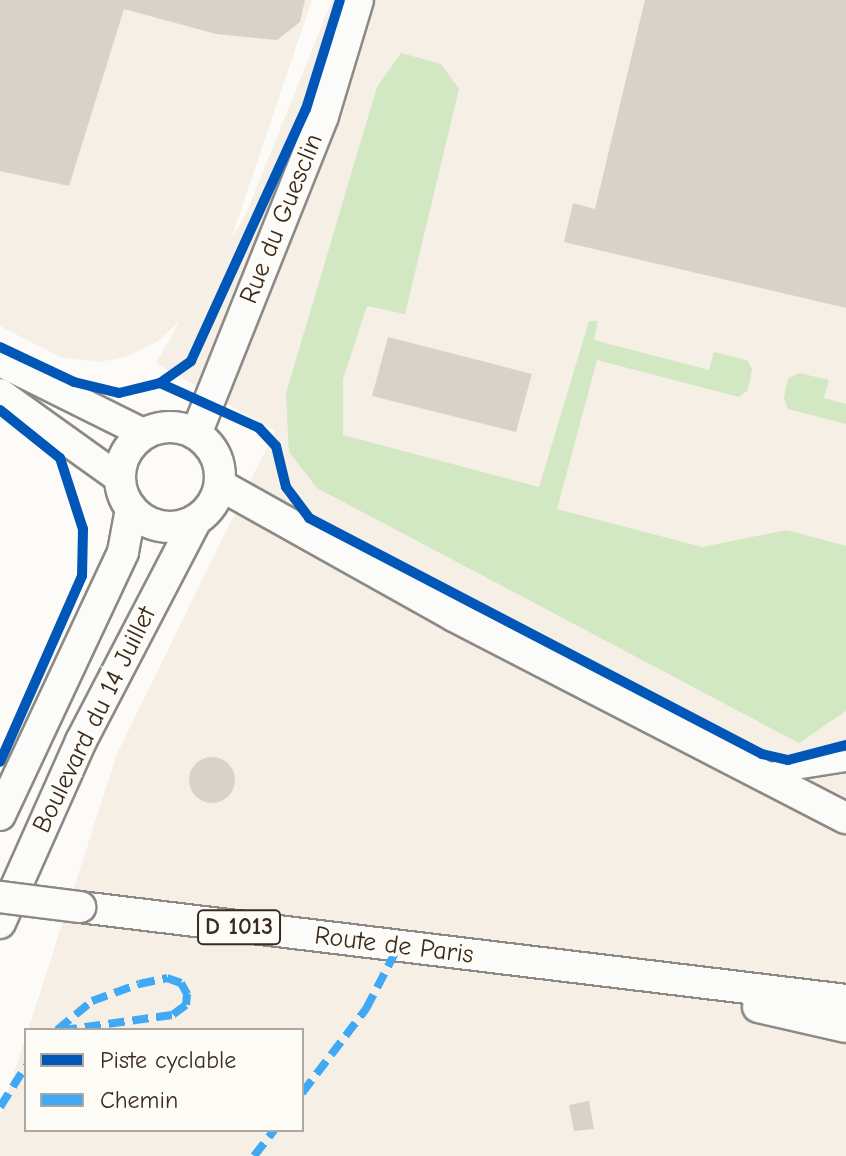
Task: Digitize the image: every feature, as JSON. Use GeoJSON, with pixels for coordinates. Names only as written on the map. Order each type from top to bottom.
{"type":"FeatureCollection","features":[{"type":"Feature","properties":{"kind":"main road","name":"Rue du Guesclin"},"geometry":{"type":"LineString","coordinates":[[196,434],[323,116],[358,0]]}},
{"type":"Feature","properties":{"kind":"main road"},"geometry":{"type":"LineString","coordinates":[[0,362],[145,434]]}},
{"type":"Feature","properties":{"kind":"main road"},"geometry":{"type":"LineString","coordinates":[[0,393],[120,479]]}},
{"type":"Feature","properties":{"kind":"main road"},"geometry":{"type":"LineString","coordinates":[[171,427],[196,434],[216,456],[220,485],[216,499],[196,520],[168,528],[141,519],[131,509],[120,479],[126,453],[145,434],[171,427]]}},
{"type":"Feature","properties":{"kind":"main road"},"geometry":{"type":"LineString","coordinates":[[220,485],[454,616],[846,818]]}},
{"type":"Feature","properties":{"kind":"main road","name":"Boulevard du 14 Juillet"},"geometry":{"type":"LineString","coordinates":[[0,815],[123,552],[131,509]]}},
{"type":"Feature","properties":{"kind":"main road","name":"Boulevard du 14 Juillet"},"geometry":{"type":"LineString","coordinates":[[0,923],[81,741],[196,520]]}},
{"type":"Feature","properties":{"kind":"main road","name":"Route de Paris"},"geometry":{"type":"LineString","coordinates":[[0,897],[612,974],[846,1000]]}},
{"type":"Feature","properties":{"kind":"main road","name":"Route de Paris"},"geometry":{"type":"LineString","coordinates":[[612,974],[846,1027]]}},
{"type":"Feature","properties":{"kind":"street"},"geometry":{"type":"LineString","coordinates":[[763,774],[846,761]]}},
{"type":"Feature","properties":{"kind":"shaded area"},"geometry":{"type":"Polygon","coordinates":[[[0,0],[312,0],[231,239],[246,214],[332,0],[846,0],[846,1156],[0,1156],[0,1116],[24,1042],[24,1132],[304,1132],[304,1028],[29,1028],[117,754],[275,431],[156,363],[180,321],[158,341],[126,357],[99,362],[60,357],[0,326],[0,0]]]}},
{"type":"Feature","properties":{"kind":"green space"},"geometry":{"type":"Polygon","coordinates":[[[401,53],[441,64],[459,89],[405,314],[367,306],[343,379],[343,435],[539,487],[589,321],[598,321],[594,340],[709,370],[714,352],[747,360],[752,369],[748,390],[739,397],[597,360],[557,509],[702,547],[787,530],[846,546],[846,711],[799,743],[317,488],[289,452],[286,393],[377,87],[401,53]]]}},
{"type":"Feature","properties":{"kind":"green space"},"geometry":{"type":"Polygon","coordinates":[[[799,373],[829,380],[824,398],[846,404],[846,424],[788,409],[784,398],[788,379],[799,373]]]}},
{"type":"Feature","properties":{"kind":"building"},"geometry":{"type":"Polygon","coordinates":[[[0,0],[305,0],[300,22],[277,40],[216,34],[124,9],[69,186],[0,171],[0,0]]]}},
{"type":"Feature","properties":{"kind":"building"},"geometry":{"type":"Polygon","coordinates":[[[645,0],[846,0],[846,308],[564,242],[573,203],[595,209],[645,0]]]}},
{"type":"Feature","properties":{"kind":"building"},"geometry":{"type":"Polygon","coordinates":[[[388,337],[532,374],[516,432],[372,396],[388,337]]]}},
{"type":"Feature","properties":{"kind":"building"},"geometry":{"type":"Polygon","coordinates":[[[212,757],[228,764],[235,780],[228,796],[212,803],[196,796],[189,780],[196,764],[212,757]]]}},
{"type":"Feature","properties":{"kind":"building"},"geometry":{"type":"Polygon","coordinates":[[[589,1101],[594,1129],[574,1131],[569,1105],[589,1101]]]}},
{"type":"Feature","properties":{"kind":"marked path"},"geometry":{"type":"LineString","coordinates":[[304,1090],[366,1009],[398,947]]}},
{"type":"Feature","properties":{"kind":"marked path"},"geometry":{"type":"LineString","coordinates":[[59,1028],[92,1001],[139,984],[167,978],[181,983],[187,994],[186,1005],[172,1015],[78,1028]]}},
{"type":"Feature","properties":{"kind":"marked path"},"geometry":{"type":"LineString","coordinates":[[0,1107],[24,1069]]}},
{"type":"Feature","properties":{"kind":"marked path"},"geometry":{"type":"LineString","coordinates":[[254,1156],[272,1132]]}},
{"type":"Feature","properties":{"kind":"cycle path"},"geometry":{"type":"LineString","coordinates":[[0,347],[74,382],[119,393],[160,383],[191,361],[306,109],[340,0]]}},
{"type":"Feature","properties":{"kind":"cycle path"},"geometry":{"type":"LineString","coordinates":[[160,383],[259,428],[276,446],[286,487],[309,518],[762,754],[788,760],[846,745]]}},
{"type":"Feature","properties":{"kind":"cycle path"},"geometry":{"type":"LineString","coordinates":[[0,410],[60,458],[83,529],[82,576],[0,762]]}}]}
